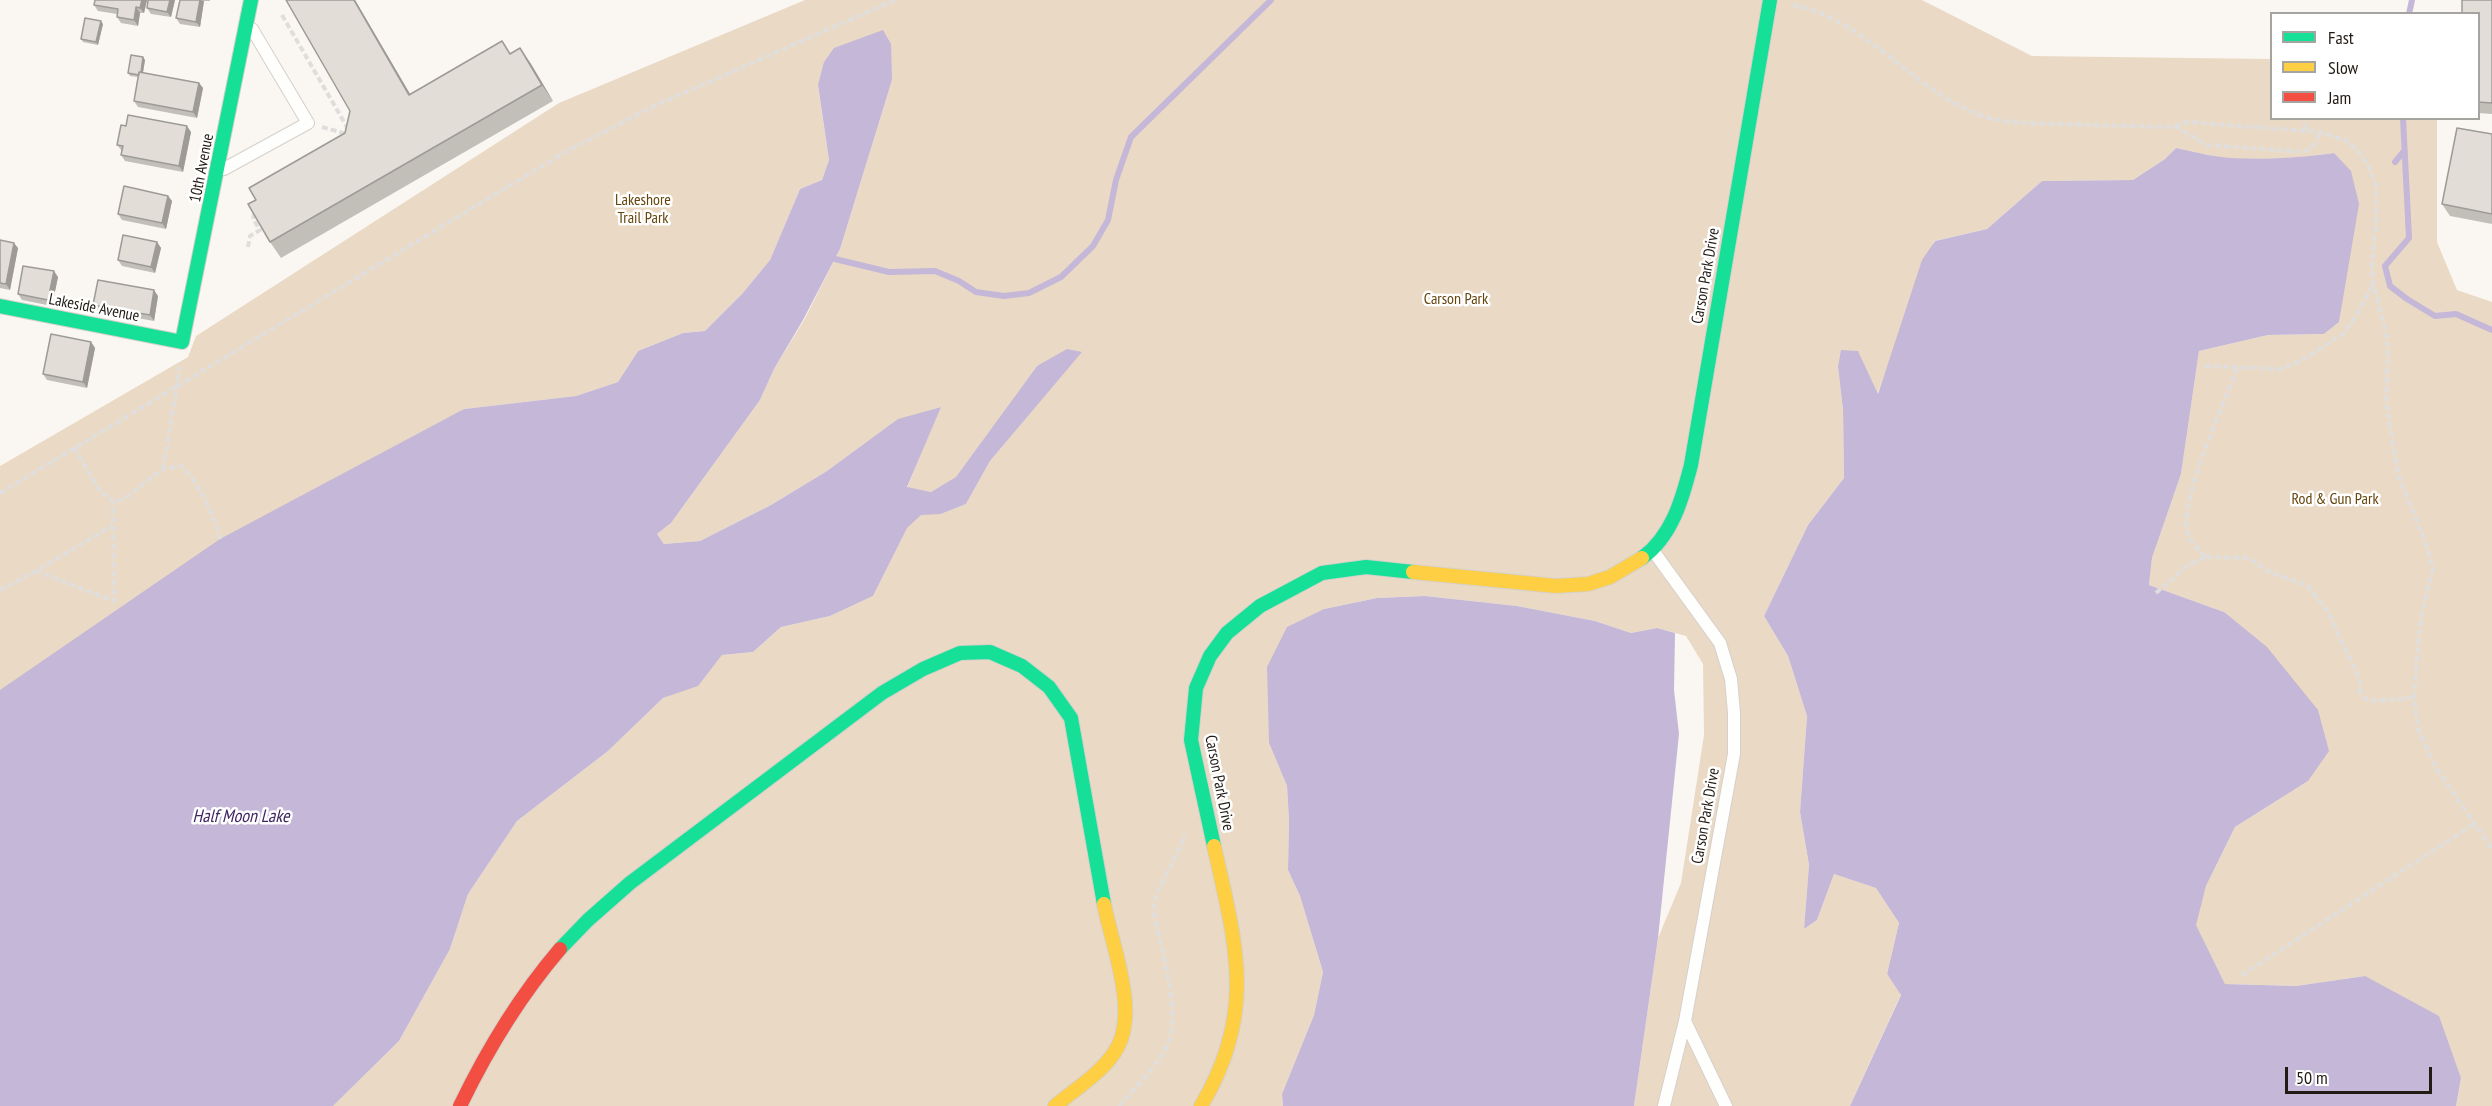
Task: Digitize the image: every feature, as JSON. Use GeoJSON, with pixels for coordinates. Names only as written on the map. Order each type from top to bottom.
{"type":"FeatureCollection","features":[{"type":"Feature","properties":{"kind":"street","name":"10th Avenue"},"geometry":{"type":"LineString","coordinates":[[182,342],[218,172],[250,0]]}},
{"type":"Feature","properties":{"kind":"street","name":"Carson Park Drive"},"geometry":{"type":"LineString","coordinates":[[1201,1106],[1213,1086],[1232,1033],[1239,986],[1236,943],[1191,740],[1196,688],[1210,656],[1227,633],[1260,606],[1322,573],[1366,567],[1540,586],[1588,584],[1610,577],[1634,565],[1653,550],[1668,530],[1682,499],[1691,465],[1777,1]]}},
{"type":"Feature","properties":{"kind":"street","name":"Lakeside Avenue"},"geometry":{"type":"LineString","coordinates":[[0,306],[182,342]]}},
{"type":"Feature","properties":{"kind":"street"},"geometry":{"type":"LineString","coordinates":[[460,1106],[491,1042],[510,1014],[536,979],[588,919],[641,875],[882,693],[923,669],[960,652],[990,652],[1022,666],[1049,687],[1071,718],[1108,927],[1127,1006],[1124,1034],[1114,1054],[1055,1106]]}},
{"type":"Feature","properties":{"kind":"lane"},"geometry":{"type":"LineString","coordinates":[[218,172],[308,123],[247,22]]}},
{"type":"Feature","properties":{"kind":"lane","name":"Carson Park Drive"},"geometry":{"type":"LineString","coordinates":[[1653,550],[1720,643],[1731,679],[1734,713],[1734,754],[1685,1021],[1664,1106]]}},
{"type":"Feature","properties":{"kind":"lane"},"geometry":{"type":"LineString","coordinates":[[1685,1021],[1726,1106]]}},
{"type":"Feature","properties":{"kind":"path"},"geometry":{"type":"LineString","coordinates":[[0,493],[562,154],[652,107],[895,0]]}},
{"type":"Feature","properties":{"kind":"path"},"geometry":{"type":"LineString","coordinates":[[1777,1],[1815,9],[1847,24],[1946,98],[1981,115],[2021,123],[2147,126],[2187,122],[2305,130],[2344,140],[2358,151],[2376,185],[2373,284],[2388,348],[2386,400],[2398,475],[2425,541],[2433,569],[2424,602],[2414,698],[2418,728],[2435,766],[2492,849]]}},
{"type":"Feature","properties":{"kind":"path"},"geometry":{"type":"LineString","coordinates":[[2305,120],[2305,130]]}},
{"type":"Feature","properties":{"kind":"path"},"geometry":{"type":"LineString","coordinates":[[2174,125],[2207,145],[2303,152],[2311,149],[2317,142],[2320,132]]}},
{"type":"Feature","properties":{"kind":"path"},"geometry":{"type":"LineString","coordinates":[[321,127],[352,135]]}},
{"type":"Feature","properties":{"kind":"path"},"geometry":{"type":"LineString","coordinates":[[2205,366],[2281,369],[2301,361],[2344,333],[2358,313],[2373,284]]}},
{"type":"Feature","properties":{"kind":"path"},"geometry":{"type":"LineString","coordinates":[[163,469],[178,384],[182,342]]}},
{"type":"Feature","properties":{"kind":"path"},"geometry":{"type":"LineString","coordinates":[[2206,557],[2192,544],[2187,532],[2186,513],[2208,442],[2237,369]]}},
{"type":"Feature","properties":{"kind":"path"},"geometry":{"type":"LineString","coordinates":[[74,447],[100,491],[113,501],[123,500],[163,469],[181,466],[196,481],[220,539]]}},
{"type":"Feature","properties":{"kind":"path"},"geometry":{"type":"LineString","coordinates":[[36,571],[114,601],[113,501]]}},
{"type":"Feature","properties":{"kind":"path"},"geometry":{"type":"LineString","coordinates":[[0,590],[113,525]]}},
{"type":"Feature","properties":{"kind":"path"},"geometry":{"type":"LineString","coordinates":[[2156,593],[2188,565],[2206,557],[2249,558],[2270,572],[2307,586],[2328,612],[2359,678],[2360,691],[2364,698],[2372,701],[2414,698]]}},
{"type":"Feature","properties":{"kind":"path"},"geometry":{"type":"LineString","coordinates":[[2242,975],[2474,824]]}},
{"type":"Feature","properties":{"kind":"green space","name":"Carson Park"},"geometry":{"type":"Polygon","coordinates":[[[805,0],[1922,0],[2032,56],[2270,59],[2270,120],[2437,120],[2437,242],[2457,290],[2492,302],[2492,1106],[2456,1106],[2461,1078],[2365,976],[2296,986],[2225,984],[2195,924],[2206,886],[2235,827],[2308,781],[2224,612],[2149,585],[2152,558],[2181,474],[2199,351],[2268,335],[2324,334],[2339,322],[2344,286],[2334,153],[2288,158],[2239,159],[2176,148],[2165,159],[2133,180],[2042,181],[1987,229],[1934,241],[1877,395],[1858,352],[1838,367],[1843,410],[1844,478],[1808,525],[1764,616],[1788,656],[1807,716],[1800,812],[1809,865],[1804,929],[1817,920],[1834,874],[1876,888],[1899,923],[1887,974],[1901,994],[1850,1106],[1634,1106],[1658,938],[1681,883],[1704,735],[1703,664],[1686,636],[1657,628],[1631,633],[1595,621],[1517,606],[1425,596],[1377,598],[1324,609],[1269,743],[1287,786],[1288,870],[1300,896],[1323,972],[1314,1015],[1282,1094],[1283,1106],[333,1106],[399,1041],[450,949],[468,894],[517,821],[608,751],[663,698],[698,685],[722,655],[753,652],[781,627],[830,616],[873,596],[907,527],[921,514],[941,514],[966,504],[990,461],[1081,352],[1037,366],[956,478],[931,492],[907,488],[940,407],[898,420],[827,471],[771,505],[700,541],[664,544],[657,534],[671,523],[760,400],[774,369],[804,320],[840,249],[892,80],[818,86],[829,160],[822,180],[800,189],[770,260],[742,294],[705,331],[683,333],[638,351],[618,382],[576,396],[464,409],[0,693],[0,466],[188,357],[196,336],[559,103],[805,0]]]}},
{"type":"Feature","properties":{"kind":"water","name":"Half Moon Lake"},"geometry":{"type":"Polygon","coordinates":[[[883,30],[891,44],[892,80],[840,249],[774,369],[760,400],[671,523],[657,534],[664,544],[700,541],[771,505],[827,471],[898,419],[941,407],[907,487],[931,492],[956,477],[1037,366],[1067,349],[1082,352],[990,461],[966,504],[941,514],[921,515],[907,528],[873,596],[830,616],[781,627],[753,652],[722,655],[698,686],[663,698],[608,751],[517,821],[468,894],[450,949],[399,1041],[333,1106],[0,1106],[0,690],[220,539],[464,409],[576,396],[618,382],[638,351],[683,333],[705,331],[742,294],[770,260],[800,189],[822,180],[829,160],[818,85],[824,62],[834,48],[883,30]]]}},
{"type":"Feature","properties":{"kind":"water"},"geometry":{"type":"Polygon","coordinates":[[[2176,148],[2208,155],[2255,159],[2334,153],[2351,171],[2359,204],[2339,322],[2324,334],[2268,335],[2199,351],[2181,474],[2152,558],[2149,585],[2224,612],[2267,647],[2318,710],[2329,751],[2308,781],[2235,827],[2206,886],[2196,925],[2225,984],[2296,986],[2365,976],[2439,1016],[2461,1078],[2456,1106],[1850,1106],[1901,995],[1887,974],[1899,923],[1876,888],[1834,874],[1817,920],[1804,929],[1809,865],[1800,812],[1807,716],[1788,656],[1764,616],[1808,525],[1844,478],[1843,410],[1838,367],[1841,350],[1858,351],[1878,394],[1922,260],[1935,241],[1987,229],[2042,181],[2133,180],[2165,159],[2176,148]]]}},
{"type":"Feature","properties":{"kind":"water"},"geometry":{"type":"Polygon","coordinates":[[[1425,596],[1517,606],[1595,621],[1631,633],[1657,628],[1675,633],[1674,690],[1679,734],[1658,938],[1634,1106],[1283,1106],[1282,1094],[1314,1015],[1323,972],[1300,896],[1288,870],[1287,786],[1269,743],[1267,667],[1287,627],[1324,609],[1377,598],[1425,596]]]}},
{"type":"Feature","properties":{"kind":"building"},"geometry":{"type":"Polygon","coordinates":[[[95,0],[142,0],[140,8],[136,7],[134,20],[117,17],[118,9],[94,5],[95,0]]]}},
{"type":"Feature","properties":{"kind":"building"},"geometry":{"type":"Polygon","coordinates":[[[148,0],[170,0],[167,12],[147,8],[148,0]]]}},
{"type":"Feature","properties":{"kind":"building"},"geometry":{"type":"Polygon","coordinates":[[[180,0],[200,0],[196,22],[176,18],[180,0]]]}},
{"type":"Feature","properties":{"kind":"building"},"geometry":{"type":"Polygon","coordinates":[[[286,0],[354,0],[409,95],[502,41],[510,54],[520,48],[542,85],[270,242],[248,204],[256,200],[249,188],[345,133],[350,111],[286,0]]]}},
{"type":"Feature","properties":{"kind":"building"},"geometry":{"type":"Polygon","coordinates":[[[2462,0],[2492,0],[2492,103],[2480,102],[2480,12],[2462,12],[2462,0]]]}},
{"type":"Feature","properties":{"kind":"building"},"geometry":{"type":"Polygon","coordinates":[[[85,18],[101,21],[96,42],[81,39],[85,18]]]}},
{"type":"Feature","properties":{"kind":"building"},"geometry":{"type":"Polygon","coordinates":[[[131,55],[143,57],[139,75],[128,73],[131,55]]]}},
{"type":"Feature","properties":{"kind":"building"},"geometry":{"type":"Polygon","coordinates":[[[139,72],[199,83],[193,112],[134,101],[139,72]]]}},
{"type":"Feature","properties":{"kind":"building"},"geometry":{"type":"Polygon","coordinates":[[[128,115],[187,126],[179,166],[121,155],[123,146],[117,145],[121,125],[126,126],[128,115]]]}},
{"type":"Feature","properties":{"kind":"building"},"geometry":{"type":"Polygon","coordinates":[[[2457,128],[2492,134],[2492,214],[2442,204],[2457,128]]]}},
{"type":"Feature","properties":{"kind":"building"},"geometry":{"type":"Polygon","coordinates":[[[124,186],[168,196],[162,223],[118,214],[124,186]]]}},
{"type":"Feature","properties":{"kind":"building"},"geometry":{"type":"Polygon","coordinates":[[[123,235],[157,242],[151,267],[118,260],[123,235]]]}},
{"type":"Feature","properties":{"kind":"building"},"geometry":{"type":"Polygon","coordinates":[[[0,240],[14,243],[6,284],[0,283],[0,240]]]}},
{"type":"Feature","properties":{"kind":"building"},"geometry":{"type":"Polygon","coordinates":[[[23,266],[54,271],[48,300],[18,294],[23,266]]]}},
{"type":"Feature","properties":{"kind":"building"},"geometry":{"type":"Polygon","coordinates":[[[98,280],[154,290],[150,315],[93,305],[98,280]]]}},
{"type":"Feature","properties":{"kind":"building"},"geometry":{"type":"Polygon","coordinates":[[[51,334],[91,342],[83,382],[43,374],[51,334]]]}},
{"type":"Feature","properties":{"kind":"waterway"},"geometry":{"type":"LineString","coordinates":[[835,259],[889,272],[935,271],[959,281],[976,292],[1004,296],[1029,293],[1061,277],[1093,246],[1108,220],[1116,180],[1131,137],[1271,0]]}},
{"type":"Feature","properties":{"kind":"waterway"},"geometry":{"type":"LineString","coordinates":[[2409,12],[2412,0]]}},
{"type":"Feature","properties":{"kind":"waterway"},"geometry":{"type":"LineString","coordinates":[[2403,120],[2409,238],[2385,266],[2390,286],[2435,316],[2456,314],[2492,330]]}},
{"type":"Feature","properties":{"kind":"waterway"},"geometry":{"type":"LineString","coordinates":[[2395,162],[2404,151]]}},
{"type":"Feature","properties":{"kind":"traffic: fast"},"geometry":{"type":"LineString","coordinates":[[0,306],[182,342],[251,0]]}},
{"type":"Feature","properties":{"kind":"traffic: fast"},"geometry":{"type":"LineString","coordinates":[[1642,558],[1661,539],[1668,528],[1684,491],[1691,465],[1770,0]]}},
{"type":"Feature","properties":{"kind":"traffic: fast"},"geometry":{"type":"LineString","coordinates":[[1214,846],[1191,740],[1196,688],[1210,656],[1227,633],[1260,606],[1322,573],[1366,567],[1413,572]]}},
{"type":"Feature","properties":{"kind":"traffic: fast"},"geometry":{"type":"LineString","coordinates":[[560,949],[588,920],[630,883],[882,693],[923,669],[960,653],[990,652],[1022,666],[1049,687],[1071,718],[1104,904]]}},
{"type":"Feature","properties":{"kind":"traffic: slow"},"geometry":{"type":"LineString","coordinates":[[1413,572],[1556,586],[1588,584],[1610,577],[1642,558]]}},
{"type":"Feature","properties":{"kind":"traffic: slow"},"geometry":{"type":"LineString","coordinates":[[1201,1106],[1219,1072],[1230,1040],[1236,1009],[1237,978],[1234,947],[1214,846]]}},
{"type":"Feature","properties":{"kind":"traffic: slow"},"geometry":{"type":"LineString","coordinates":[[1055,1106],[1102,1068],[1114,1053],[1122,1037],[1125,1000],[1104,904]]}},
{"type":"Feature","properties":{"kind":"traffic: jam"},"geometry":{"type":"LineString","coordinates":[[460,1106],[505,1025],[531,986],[560,949]]}},
{"type":"Feature","properties":{"kind":"park label","name":"Lakeshore Trail Park"},"geometry":{"type":"Point","coordinates":[643,209]}},
{"type":"Feature","properties":{"kind":"park label","name":"Rod & Gun Park"},"geometry":{"type":"Point","coordinates":[2335,499]}}]}
